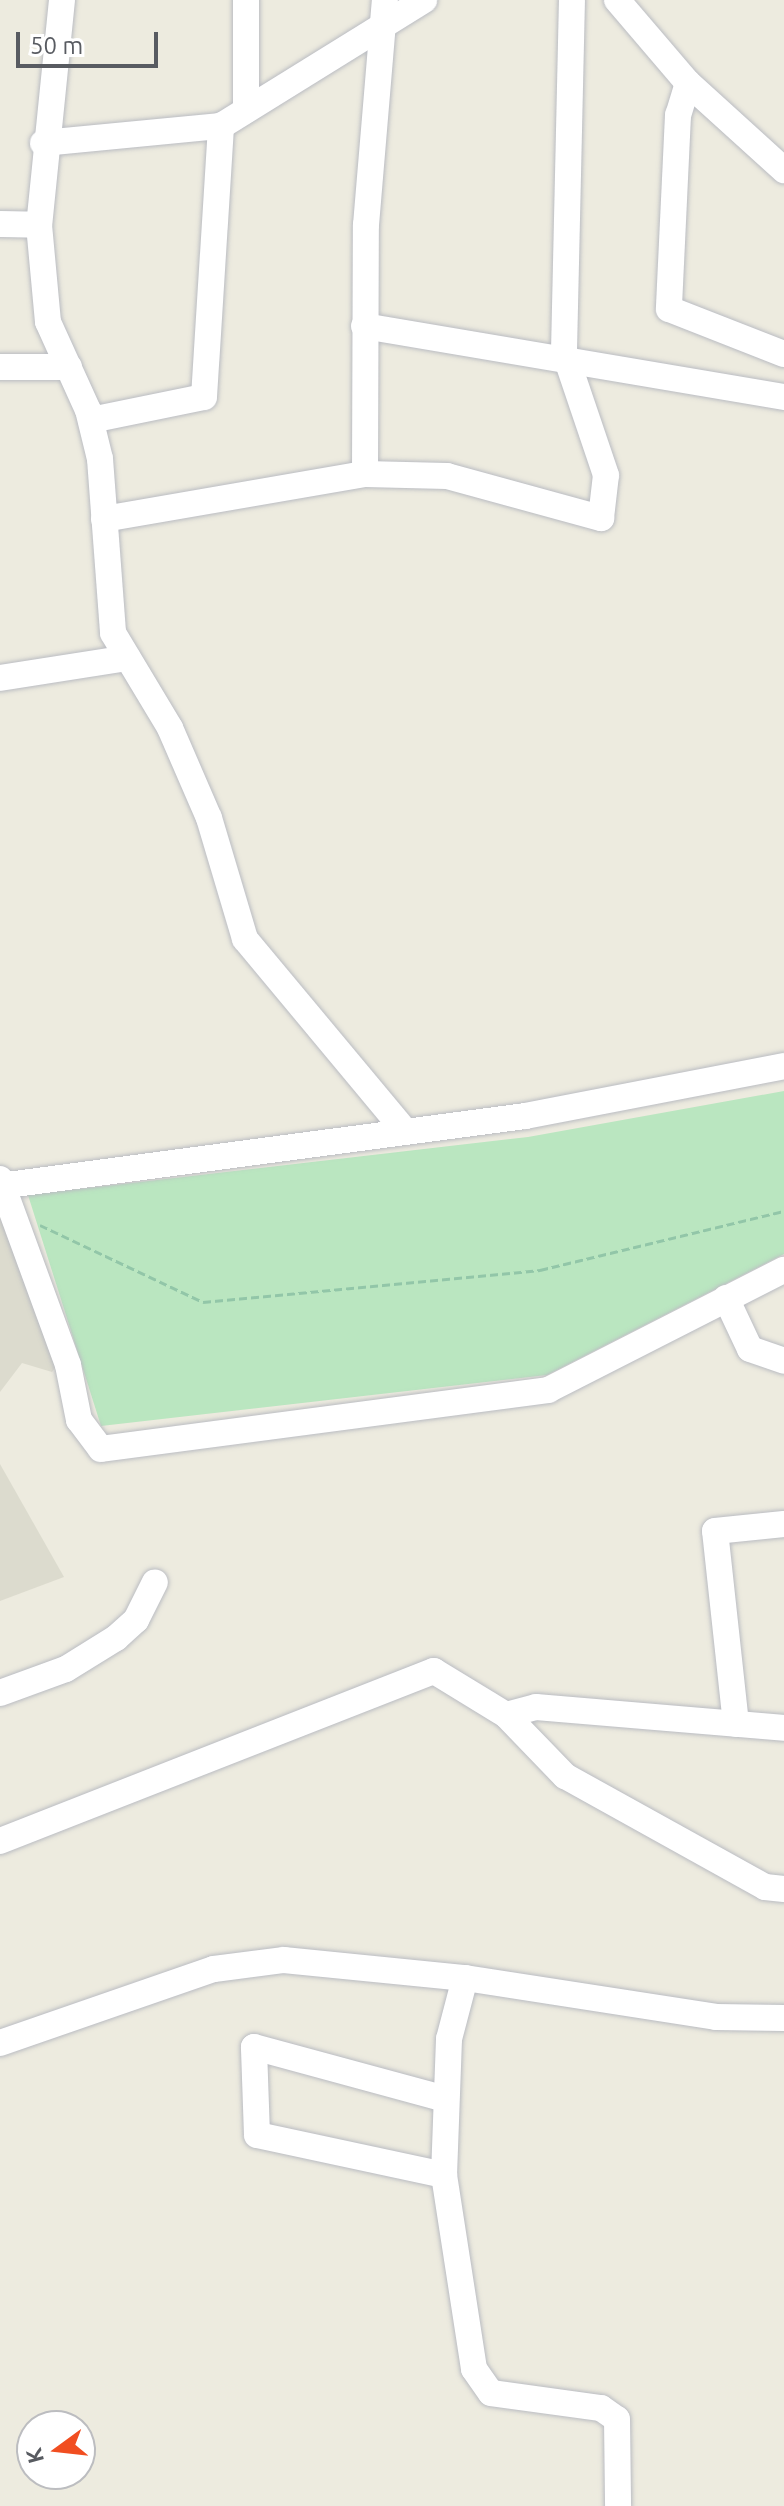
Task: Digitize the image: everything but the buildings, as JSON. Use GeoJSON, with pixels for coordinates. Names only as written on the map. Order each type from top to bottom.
{"type":"FeatureCollection","features":[{"type":"Feature","properties":{"kind":"street"},"geometry":{"type":"LineString","coordinates":[[62,0],[43,143],[39,225],[48,322],[91,420],[104,519],[113,633],[170,728],[209,818],[245,939],[405,1131]]}},
{"type":"Feature","properties":{"kind":"street"},"geometry":{"type":"LineString","coordinates":[[246,0],[246,110]]}},
{"type":"Feature","properties":{"kind":"street"},"geometry":{"type":"LineString","coordinates":[[43,143],[221,126],[385,12],[424,0]]}},
{"type":"Feature","properties":{"kind":"street"},"geometry":{"type":"LineString","coordinates":[[104,519],[365,474],[447,476],[601,518],[606,475],[568,360],[572,0]]}},
{"type":"Feature","properties":{"kind":"street"},"geometry":{"type":"LineString","coordinates":[[617,0],[688,83],[784,170]]}},
{"type":"Feature","properties":{"kind":"street"},"geometry":{"type":"LineString","coordinates":[[365,474],[364,326],[385,12]]}},
{"type":"Feature","properties":{"kind":"street"},"geometry":{"type":"LineString","coordinates":[[688,83],[678,115],[669,309],[784,354]]}},
{"type":"Feature","properties":{"kind":"street"},"geometry":{"type":"LineString","coordinates":[[91,420],[204,397],[221,126]]}},
{"type":"Feature","properties":{"kind":"street"},"geometry":{"type":"LineString","coordinates":[[0,224],[39,225]]}},
{"type":"Feature","properties":{"kind":"street"},"geometry":{"type":"LineString","coordinates":[[364,326],[784,397]]}},
{"type":"Feature","properties":{"kind":"street"},"geometry":{"type":"LineString","coordinates":[[0,367],[69,367]]}},
{"type":"Feature","properties":{"kind":"street"},"geometry":{"type":"LineString","coordinates":[[0,678],[127,658]]}},
{"type":"Feature","properties":{"kind":"street"},"geometry":{"type":"LineString","coordinates":[[784,1066],[525,1116],[5,1188],[79,1420],[101,1449],[548,1390],[784,1270]]}},
{"type":"Feature","properties":{"kind":"street"},"geometry":{"type":"LineString","coordinates":[[726,1298],[750,1349],[784,1361]]}},
{"type":"Feature","properties":{"kind":"street"},"geometry":{"type":"LineString","coordinates":[[736,1724],[715,1531],[784,1524]]}},
{"type":"Feature","properties":{"kind":"street"},"geometry":{"type":"LineString","coordinates":[[0,1693],[66,1669],[116,1638],[136,1620],[155,1582]]}},
{"type":"Feature","properties":{"kind":"street"},"geometry":{"type":"LineString","coordinates":[[0,1841],[418,1674],[434,1671],[506,1715],[565,1776],[765,1887],[784,1889]]}},
{"type":"Feature","properties":{"kind":"street"},"geometry":{"type":"LineString","coordinates":[[506,1715],[536,1707],[784,1728]]}},
{"type":"Feature","properties":{"kind":"street"},"geometry":{"type":"LineString","coordinates":[[0,2043],[177,1980],[252,1962],[465,1978],[716,2017],[784,2018]]}},
{"type":"Feature","properties":{"kind":"street"},"geometry":{"type":"LineString","coordinates":[[465,1978],[449,2039],[444,2175],[479,2382],[514,2400],[601,2408],[617,2419],[618,2506]]}},
{"type":"Feature","properties":{"kind":"street"},"geometry":{"type":"LineString","coordinates":[[444,2175],[257,2135],[254,2047],[445,2099]]}},
{"type":"Feature","properties":{"kind":"path"},"geometry":{"type":"LineString","coordinates":[[5,1188],[38,1224],[203,1302],[540,1270],[784,1211]]}},
{"type":"Feature","properties":{"kind":"shaded area"},"geometry":{"type":"Polygon","coordinates":[[[0,1215],[59,1363],[52,1372],[22,1363],[0,1392],[0,1215]]]}},
{"type":"Feature","properties":{"kind":"shaded area"},"geometry":{"type":"Polygon","coordinates":[[[0,1464],[64,1577],[0,1601],[0,1464]]]}},
{"type":"Feature","properties":{"kind":"green space"},"geometry":{"type":"Polygon","coordinates":[[[784,1091],[784,1254],[547,1375],[101,1426],[28,1195],[528,1137],[784,1091]]]}}]}
